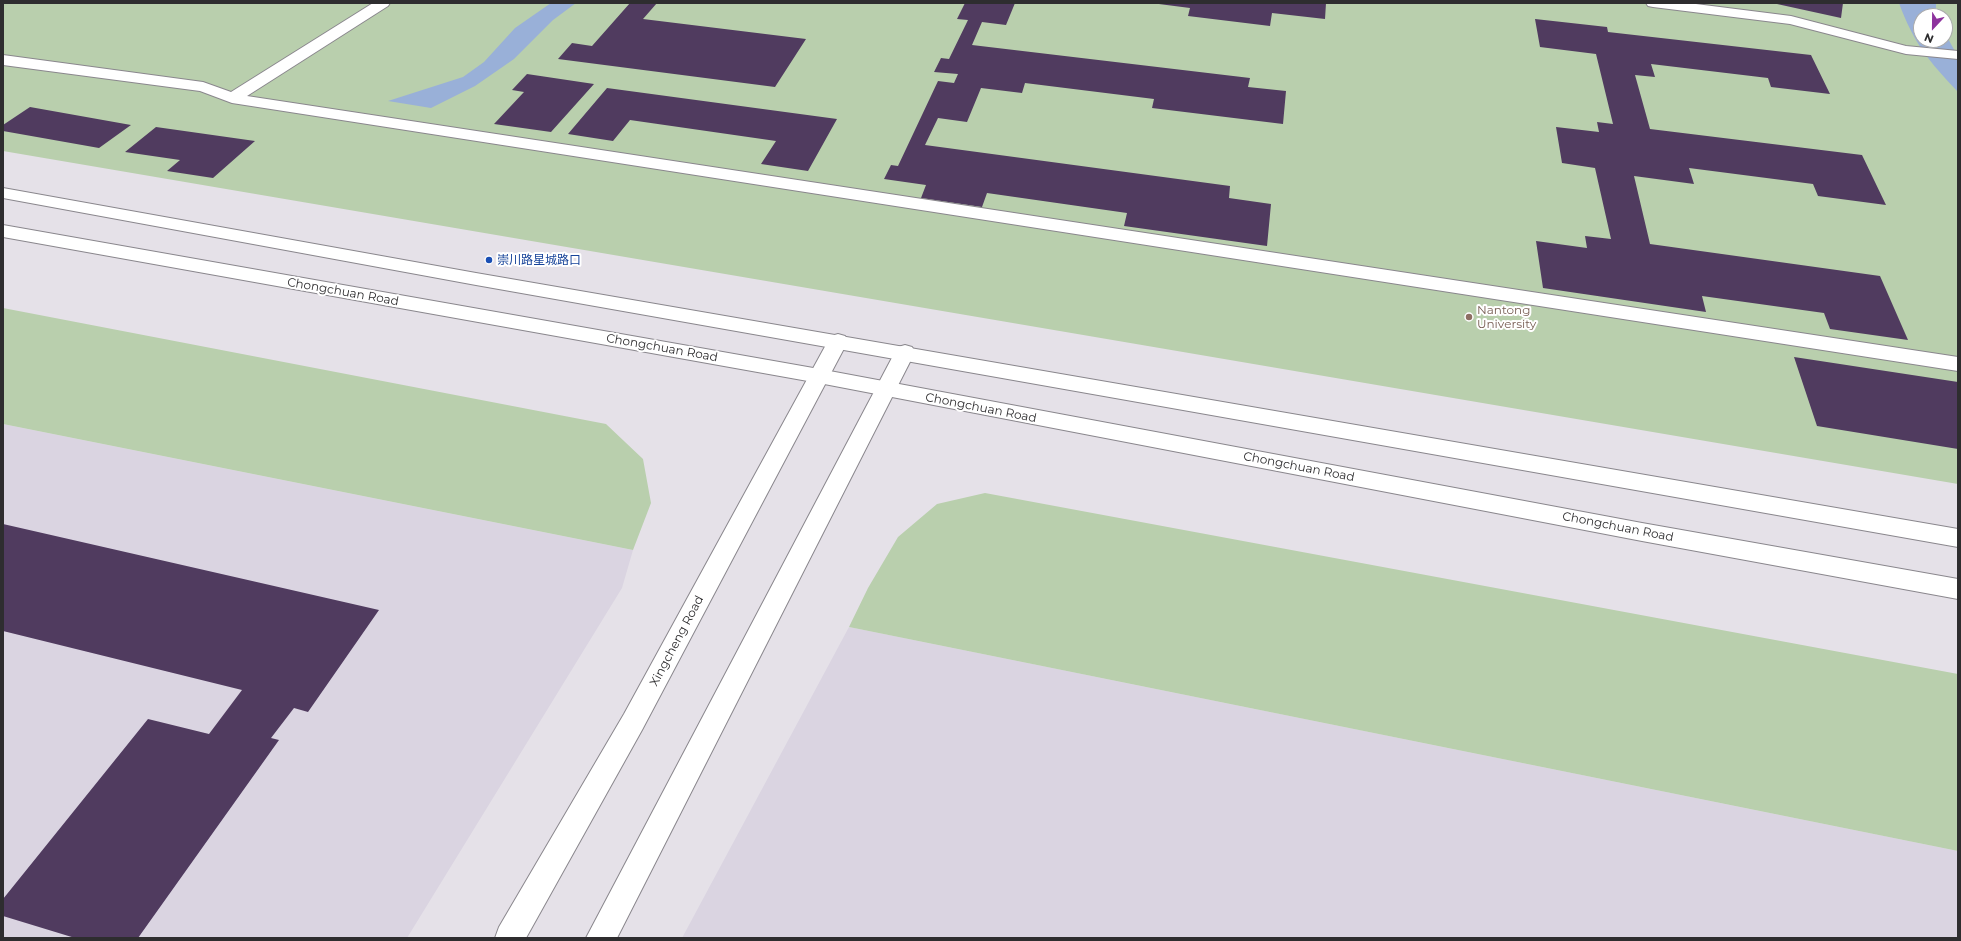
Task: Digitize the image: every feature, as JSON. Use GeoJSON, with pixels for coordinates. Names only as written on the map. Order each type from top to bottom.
{"type":"FeatureCollection","features":[{"type":"Feature","properties":{"kind":"main road"},"geometry":{"type":"LineString","coordinates":[[232,98],[383,3]]}},
{"type":"Feature","properties":{"kind":"main road"},"geometry":{"type":"LineString","coordinates":[[1653,3],[1791,20],[1906,50],[1958,55]]}},
{"type":"Feature","properties":{"kind":"main road"},"geometry":{"type":"LineString","coordinates":[[3,60],[203,87],[232,98],[1958,364]]}},
{"type":"Feature","properties":{"kind":"main road"},"geometry":{"type":"LineString","coordinates":[[3,194],[476,279],[905,352],[1958,538]]}},
{"type":"Feature","properties":{"kind":"main road","name":"Chongchuan Road"},"geometry":{"type":"LineString","coordinates":[[3,231],[819,376],[886,390],[1958,589]]}},
{"type":"Feature","properties":{"kind":"main road","name":"Xingcheng Road"},"geometry":{"type":"LineString","coordinates":[[510,938],[633,722],[838,341]]}},
{"type":"Feature","properties":{"kind":"main road"},"geometry":{"type":"LineString","coordinates":[[601,938],[905,352]]}},
{"type":"Feature","properties":{"kind":"shaded area"},"geometry":{"type":"Polygon","coordinates":[[[3,424],[633,550],[622,588],[407,938],[3,938],[3,424]]]}},
{"type":"Feature","properties":{"kind":"shaded area"},"geometry":{"type":"Polygon","coordinates":[[[849,627],[1958,851],[1958,938],[682,938],[849,627]]]}},
{"type":"Feature","properties":{"kind":"green space","name":"Nantong University"},"geometry":{"type":"Polygon","coordinates":[[[3,3],[1958,3],[1958,484],[3,151],[3,3]]]}},
{"type":"Feature","properties":{"kind":"green space"},"geometry":{"type":"Polygon","coordinates":[[[3,308],[606,424],[643,459],[651,503],[633,550],[3,424],[3,308]]]}},
{"type":"Feature","properties":{"kind":"green space"},"geometry":{"type":"Polygon","coordinates":[[[985,493],[1958,674],[1958,851],[849,627],[868,588],[898,537],[937,504],[985,493]]]}},
{"type":"Feature","properties":{"kind":"water"},"geometry":{"type":"Polygon","coordinates":[[[551,3],[576,3],[553,20],[514,59],[475,86],[431,108],[388,101],[463,77],[484,62],[515,28],[551,3]]]}},
{"type":"Feature","properties":{"kind":"water"},"geometry":{"type":"Polygon","coordinates":[[[1899,3],[1936,3],[1936,8],[1913,8],[1913,35],[1899,3]]]}},
{"type":"Feature","properties":{"kind":"water"},"geometry":{"type":"Polygon","coordinates":[[[1921,48],[1953,48],[1958,57],[1958,92],[1939,71],[1921,48]]]}},
{"type":"Feature","properties":{"kind":"building"},"geometry":{"type":"Polygon","coordinates":[[[630,3],[657,3],[643,19],[806,39],[775,87],[558,59],[572,43],[592,46],[630,3]]]}},
{"type":"Feature","properties":{"kind":"building"},"geometry":{"type":"Polygon","coordinates":[[[965,3],[1015,3],[1006,25],[982,22],[972,45],[1250,78],[1248,87],[1286,91],[1283,124],[1152,108],[1154,99],[1025,83],[1022,93],[981,88],[967,122],[938,118],[925,145],[1230,186],[1229,198],[1271,204],[1267,246],[1124,226],[1127,213],[987,193],[982,207],[921,198],[926,185],[884,179],[891,165],[898,166],[938,81],[954,83],[958,74],[934,72],[941,58],[949,59],[968,20],[957,19],[965,3]]]}},
{"type":"Feature","properties":{"kind":"building"},"geometry":{"type":"Polygon","coordinates":[[[1151,3],[1326,3],[1325,19],[1272,13],[1270,26],[1188,16],[1190,8],[1151,3]]]}},
{"type":"Feature","properties":{"kind":"building"},"geometry":{"type":"Polygon","coordinates":[[[1777,3],[1843,3],[1841,18],[1777,4],[1777,3]]]}},
{"type":"Feature","properties":{"kind":"building"},"geometry":{"type":"Polygon","coordinates":[[[1535,19],[1607,27],[1608,32],[1811,55],[1830,94],[1771,87],[1768,78],[1651,64],[1655,77],[1635,75],[1650,129],[1862,155],[1886,205],[1818,196],[1813,184],[1689,168],[1694,184],[1634,176],[1650,244],[1880,276],[1908,340],[1830,329],[1824,313],[1702,296],[1706,312],[1543,288],[1536,241],[1587,248],[1585,236],[1611,239],[1595,168],[1562,163],[1556,127],[1599,132],[1597,122],[1613,124],[1596,54],[1540,47],[1535,19]]]}},
{"type":"Feature","properties":{"kind":"building"},"geometry":{"type":"Polygon","coordinates":[[[527,74],[594,84],[551,132],[494,124],[524,92],[512,90],[527,74]]]}},
{"type":"Feature","properties":{"kind":"building"},"geometry":{"type":"Polygon","coordinates":[[[607,88],[837,119],[808,171],[761,164],[776,141],[630,120],[613,141],[568,134],[607,88]]]}},
{"type":"Feature","properties":{"kind":"building"},"geometry":{"type":"Polygon","coordinates":[[[30,107],[131,125],[99,148],[3,131],[3,125],[30,107]]]}},
{"type":"Feature","properties":{"kind":"building"},"geometry":{"type":"Polygon","coordinates":[[[156,127],[255,141],[213,178],[167,171],[180,160],[125,152],[156,127]]]}},
{"type":"Feature","properties":{"kind":"building"},"geometry":{"type":"Polygon","coordinates":[[[1794,357],[1958,382],[1958,449],[1817,426],[1794,357]]]}},
{"type":"Feature","properties":{"kind":"building"},"geometry":{"type":"Polygon","coordinates":[[[3,524],[379,610],[308,712],[294,708],[271,738],[279,740],[138,938],[75,938],[3,916],[3,899],[148,719],[209,734],[242,690],[3,631],[3,524]]]}},
{"type":"Feature","properties":{"kind":"place","name":"崇川路星城路口"},"geometry":{"type":"Point","coordinates":[489,260]}},
{"type":"Feature","properties":{"kind":"place","name":"Nantong University"},"geometry":{"type":"Point","coordinates":[1469,317]}}]}
